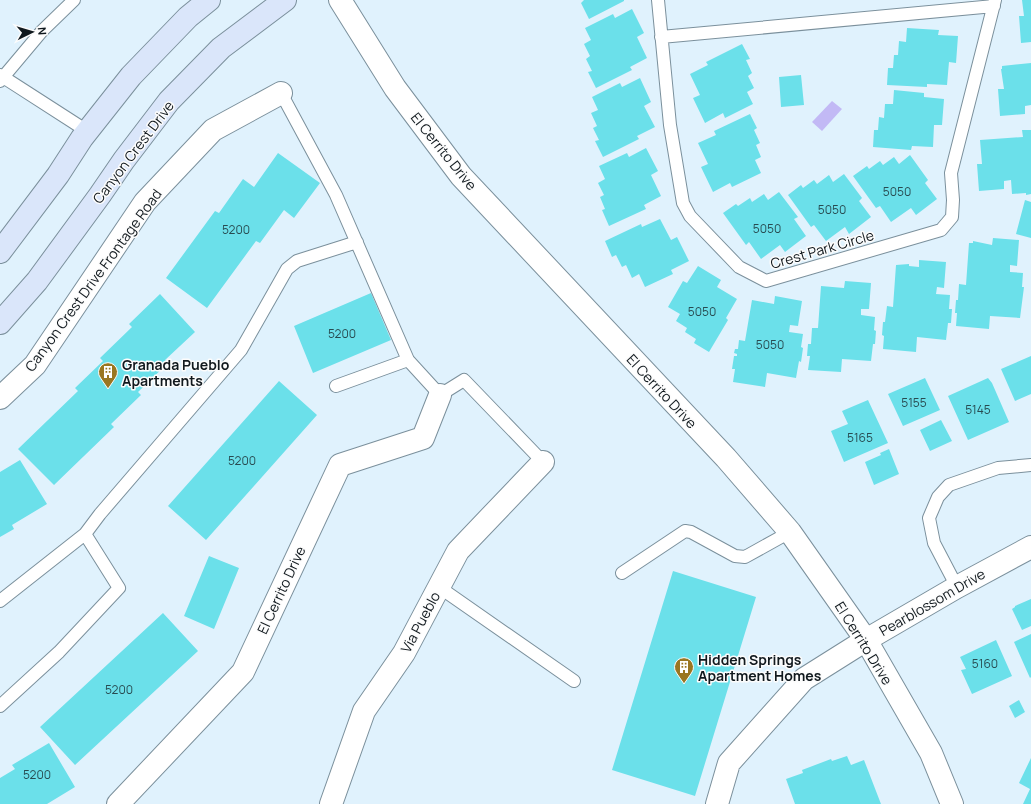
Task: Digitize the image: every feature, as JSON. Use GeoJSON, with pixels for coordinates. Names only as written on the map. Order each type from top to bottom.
{"type":"FeatureCollection","features":[{"type":"Feature","properties":{"kind":"main road"},"geometry":{"type":"LineString","coordinates":[[0,252],[58,174],[87,131],[131,76],[188,17],[209,0]]}},
{"type":"Feature","properties":{"kind":"main road","name":"Canyon Crest Drive"},"geometry":{"type":"LineString","coordinates":[[0,323],[36,281],[124,160],[169,102],[221,48],[285,0]]}},
{"type":"Feature","properties":{"kind":"street","name":"El Cerrito Drive"},"geometry":{"type":"LineString","coordinates":[[340,0],[395,88],[461,176],[726,458],[790,532],[866,640],[931,753],[952,804]]}},
{"type":"Feature","properties":{"kind":"street","name":"Canyon Crest Drive Frontage Road"},"geometry":{"type":"LineString","coordinates":[[0,398],[35,365],[145,202],[213,130],[281,93]]}},
{"type":"Feature","properties":{"kind":"street","name":"El Cerrito Drive"},"geometry":{"type":"LineString","coordinates":[[118,804],[243,672],[340,465],[423,438],[440,395]]}},
{"type":"Feature","properties":{"kind":"street","name":"Via Pueblo"},"geometry":{"type":"LineString","coordinates":[[331,804],[364,711],[404,653],[458,551],[542,462]]}},
{"type":"Feature","properties":{"kind":"street","name":"Pearblossom Drive"},"geometry":{"type":"LineString","coordinates":[[717,804],[729,763],[804,680],[866,640],[957,586],[1031,547]]}},
{"type":"Feature","properties":{"kind":"lane"},"geometry":{"type":"LineString","coordinates":[[74,0],[42,31],[1,78],[87,131]]}},
{"type":"Feature","properties":{"kind":"lane","name":"Crest Park Circle"},"geometry":{"type":"LineString","coordinates":[[658,0],[670,125],[683,203],[690,216],[739,267],[766,281],[941,230],[952,217],[953,200],[951,173],[995,3]]}},
{"type":"Feature","properties":{"kind":"lane"},"geometry":{"type":"LineString","coordinates":[[661,37],[995,3]]}},
{"type":"Feature","properties":{"kind":"lane"},"geometry":{"type":"LineString","coordinates":[[281,93],[336,195],[408,360],[440,395],[464,380],[542,462]]}},
{"type":"Feature","properties":{"kind":"lane"},"geometry":{"type":"LineString","coordinates":[[0,601],[85,534],[100,514],[241,350],[287,269],[297,261],[357,242]]}},
{"type":"Feature","properties":{"kind":"lane"},"geometry":{"type":"LineString","coordinates":[[336,386],[408,360]]}},
{"type":"Feature","properties":{"kind":"lane"},"geometry":{"type":"LineString","coordinates":[[957,586],[934,542],[929,518],[938,497],[949,485],[998,468],[1031,465]]}},
{"type":"Feature","properties":{"kind":"lane"},"geometry":{"type":"LineString","coordinates":[[622,573],[685,531],[691,532],[735,556],[743,558],[790,532]]}},
{"type":"Feature","properties":{"kind":"lane"},"geometry":{"type":"LineString","coordinates":[[0,706],[59,652],[119,588],[85,534]]}},
{"type":"Feature","properties":{"kind":"lane"},"geometry":{"type":"LineString","coordinates":[[439,587],[574,681]]}},
{"type":"Feature","properties":{"kind":"shaded area"},"geometry":{"type":"Polygon","coordinates":[[[832,101],[842,109],[822,131],[812,122],[832,101]]]}},
{"type":"Feature","properties":{"kind":"building"},"geometry":{"type":"Polygon","coordinates":[[[584,0],[624,1],[589,19],[581,3],[584,0]]]}},
{"type":"Feature","properties":{"kind":"building"},"geometry":{"type":"Polygon","coordinates":[[[1022,0],[1031,0],[1031,42],[1021,43],[1019,16],[1024,16],[1022,0]]]}},
{"type":"Feature","properties":{"kind":"building"},"geometry":{"type":"Polygon","coordinates":[[[632,9],[644,33],[637,37],[647,58],[630,67],[632,70],[596,88],[588,72],[592,71],[586,59],[590,56],[584,44],[591,40],[585,28],[613,14],[615,18],[632,9]]]}},
{"type":"Feature","properties":{"kind":"building"},"geometry":{"type":"Polygon","coordinates":[[[907,28],[939,30],[938,35],[958,36],[956,63],[949,62],[947,85],[927,84],[927,87],[887,85],[888,68],[893,68],[894,55],[898,55],[899,41],[906,42],[907,28]]]}},
{"type":"Feature","properties":{"kind":"building"},"geometry":{"type":"Polygon","coordinates":[[[742,44],[750,59],[746,60],[752,73],[748,76],[754,88],[747,92],[753,104],[725,118],[723,113],[705,123],[693,98],[700,95],[690,74],[708,65],[706,62],[742,44]]]}},
{"type":"Feature","properties":{"kind":"building"},"geometry":{"type":"Polygon","coordinates":[[[1031,63],[1031,105],[1025,106],[1025,114],[1000,116],[998,89],[1004,89],[1001,69],[1002,66],[1031,63]]]}},
{"type":"Feature","properties":{"kind":"building"},"geometry":{"type":"Polygon","coordinates":[[[801,75],[804,105],[781,107],[779,77],[801,75]]]}},
{"type":"Feature","properties":{"kind":"building"},"geometry":{"type":"Polygon","coordinates":[[[640,78],[651,102],[644,106],[655,127],[637,136],[639,139],[603,157],[595,141],[599,140],[593,128],[597,126],[591,113],[598,110],[592,97],[620,83],[622,87],[640,78]]]}},
{"type":"Feature","properties":{"kind":"building"},"geometry":{"type":"Polygon","coordinates":[[[894,90],[924,93],[924,97],[944,99],[942,125],[934,125],[933,147],[912,146],[911,150],[873,147],[874,130],[878,130],[879,117],[884,118],[885,104],[893,104],[894,90]]]}},
{"type":"Feature","properties":{"kind":"building"},"geometry":{"type":"Polygon","coordinates":[[[750,114],[757,128],[754,130],[760,143],[756,145],[761,157],[755,160],[761,173],[732,187],[730,183],[713,192],[701,167],[708,164],[698,143],[716,135],[714,131],[750,114]]]}},
{"type":"Feature","properties":{"kind":"building"},"geometry":{"type":"Polygon","coordinates":[[[1022,130],[1031,130],[1031,194],[1012,194],[1011,180],[1004,181],[1004,189],[979,191],[977,164],[982,164],[980,140],[1023,137],[1022,130]]]}},
{"type":"Feature","properties":{"kind":"building"},"geometry":{"type":"Polygon","coordinates":[[[646,148],[658,171],[651,175],[661,196],[644,205],[646,209],[609,226],[602,210],[605,209],[600,197],[604,195],[598,183],[605,179],[599,166],[627,153],[629,157],[646,148]]]}},
{"type":"Feature","properties":{"kind":"building"},"geometry":{"type":"Polygon","coordinates":[[[278,153],[320,183],[294,218],[284,210],[260,243],[256,241],[207,308],[166,278],[215,211],[219,213],[243,179],[254,187],[278,153]]]}},
{"type":"Feature","properties":{"kind":"building"},"geometry":{"type":"Polygon","coordinates":[[[910,155],[928,180],[925,183],[937,199],[916,215],[911,208],[891,222],[880,206],[876,208],[853,176],[867,166],[869,169],[880,161],[883,165],[894,157],[899,164],[910,155]]]}},
{"type":"Feature","properties":{"kind":"building"},"geometry":{"type":"Polygon","coordinates":[[[844,174],[862,198],[859,201],[871,217],[849,234],[845,227],[826,241],[814,225],[811,227],[788,195],[801,185],[803,188],[814,180],[817,184],[829,175],[833,182],[844,174]]]}},
{"type":"Feature","properties":{"kind":"building"},"geometry":{"type":"Polygon","coordinates":[[[779,192],[798,217],[794,219],[806,236],[785,252],[780,245],[761,259],[749,242],[746,245],[723,213],[736,204],[738,206],[750,198],[752,202],[764,194],[768,200],[779,192]]]}},
{"type":"Feature","properties":{"kind":"building"},"geometry":{"type":"Polygon","coordinates":[[[1025,200],[1031,202],[1031,238],[1016,234],[1025,200]]]}},
{"type":"Feature","properties":{"kind":"building"},"geometry":{"type":"Polygon","coordinates":[[[660,219],[671,240],[677,237],[689,261],[671,270],[673,274],[645,287],[639,274],[632,278],[626,265],[622,267],[616,255],[612,257],[605,241],[641,224],[642,227],[660,219]]]}},
{"type":"Feature","properties":{"kind":"building"},"geometry":{"type":"Polygon","coordinates":[[[993,238],[1019,240],[1017,266],[1010,265],[1010,272],[1023,273],[1022,287],[1024,287],[1020,318],[990,316],[989,329],[956,326],[956,300],[958,300],[959,284],[966,285],[969,243],[973,243],[973,241],[992,245],[993,238]]]}},
{"type":"Feature","properties":{"kind":"building"},"geometry":{"type":"Polygon","coordinates":[[[919,260],[946,262],[944,288],[937,287],[936,294],[950,295],[949,309],[952,309],[951,323],[948,323],[946,340],[917,337],[916,352],[883,349],[883,322],[885,322],[887,306],[893,307],[896,265],[909,264],[909,266],[919,267],[919,260]]]}},
{"type":"Feature","properties":{"kind":"building"},"geometry":{"type":"Polygon","coordinates":[[[698,266],[721,280],[717,287],[737,299],[726,318],[728,320],[709,352],[694,343],[696,339],[685,332],[687,328],[676,321],[680,314],[668,307],[683,281],[687,283],[698,266]]]}},
{"type":"Feature","properties":{"kind":"building"},"geometry":{"type":"Polygon","coordinates":[[[845,281],[871,283],[869,309],[861,309],[861,315],[875,317],[875,344],[873,344],[871,361],[842,359],[841,372],[808,370],[810,356],[807,356],[808,344],[811,344],[812,328],[818,328],[821,286],[844,288],[845,281]]]}},
{"type":"Feature","properties":{"kind":"building"},"geometry":{"type":"Polygon","coordinates":[[[371,293],[391,340],[313,373],[294,326],[371,293]]]}},
{"type":"Feature","properties":{"kind":"building","name":"Granada Pueblo Apartments"},"geometry":{"type":"Polygon","coordinates":[[[160,294],[195,332],[165,360],[168,363],[138,392],[141,395],[111,424],[114,427],[54,485],[18,449],[78,391],[75,388],[103,361],[100,358],[132,327],[129,324],[160,294]]]}},
{"type":"Feature","properties":{"kind":"building"},"geometry":{"type":"Polygon","coordinates":[[[775,296],[802,301],[798,326],[790,325],[789,332],[803,334],[801,362],[799,361],[796,378],[767,373],[765,387],[733,382],[735,369],[732,369],[734,356],[737,356],[737,354],[734,353],[735,349],[738,349],[739,340],[745,341],[752,300],[774,304],[775,296]]]}},
{"type":"Feature","properties":{"kind":"building"},"geometry":{"type":"Polygon","coordinates":[[[1031,356],[1031,394],[1015,401],[1001,369],[1031,356]]]}},
{"type":"Feature","properties":{"kind":"building"},"geometry":{"type":"Polygon","coordinates":[[[925,378],[940,410],[903,426],[888,394],[925,378]]]}},
{"type":"Feature","properties":{"kind":"building"},"geometry":{"type":"Polygon","coordinates":[[[988,378],[992,383],[1009,422],[968,440],[948,396],[988,378]]]}},
{"type":"Feature","properties":{"kind":"building","name":"Granada Pueblo Apartments"},"geometry":{"type":"Polygon","coordinates":[[[279,381],[317,415],[206,540],[168,506],[279,381]]]}},
{"type":"Feature","properties":{"kind":"building"},"geometry":{"type":"Polygon","coordinates":[[[868,400],[888,443],[844,462],[831,431],[848,424],[842,411],[868,400]]]}},
{"type":"Feature","properties":{"kind":"building"},"geometry":{"type":"Polygon","coordinates":[[[941,420],[952,441],[930,451],[920,430],[941,420]]]}},
{"type":"Feature","properties":{"kind":"building"},"geometry":{"type":"Polygon","coordinates":[[[889,449],[899,474],[874,485],[865,462],[881,455],[880,453],[889,449]]]}},
{"type":"Feature","properties":{"kind":"building"},"geometry":{"type":"Polygon","coordinates":[[[20,460],[47,504],[12,525],[14,529],[0,537],[0,472],[20,460]]]}},
{"type":"Feature","properties":{"kind":"building"},"geometry":{"type":"Polygon","coordinates":[[[209,556],[239,568],[214,629],[184,616],[209,556]]]}},
{"type":"Feature","properties":{"kind":"building","name":"Hidden Springs Apartment Homes"},"geometry":{"type":"Polygon","coordinates":[[[673,571],[756,597],[695,796],[612,770],[673,571]]]}},
{"type":"Feature","properties":{"kind":"building"},"geometry":{"type":"Polygon","coordinates":[[[1031,599],[1031,626],[1022,630],[1012,609],[1015,606],[1031,599]]]}},
{"type":"Feature","properties":{"kind":"building"},"geometry":{"type":"Polygon","coordinates":[[[163,613],[198,651],[75,765],[40,727],[163,613]]]}},
{"type":"Feature","properties":{"kind":"building"},"geometry":{"type":"Polygon","coordinates":[[[1031,634],[1031,677],[1030,678],[1014,642],[1031,634]]]}},
{"type":"Feature","properties":{"kind":"building"},"geometry":{"type":"Polygon","coordinates":[[[996,640],[1012,676],[972,694],[961,670],[966,669],[960,657],[996,640]]]}},
{"type":"Feature","properties":{"kind":"building"},"geometry":{"type":"Polygon","coordinates":[[[1019,700],[1025,712],[1015,718],[1009,706],[1019,700]]]}},
{"type":"Feature","properties":{"kind":"building"},"geometry":{"type":"Polygon","coordinates":[[[49,743],[75,787],[47,804],[0,804],[0,778],[15,769],[12,765],[49,743]]]}},
{"type":"Feature","properties":{"kind":"building"},"geometry":{"type":"Polygon","coordinates":[[[847,756],[851,765],[864,760],[881,804],[795,804],[786,779],[803,773],[802,770],[831,759],[832,761],[847,756]]]}},
{"type":"Feature","properties":{"kind":"building"},"geometry":{"type":"Polygon","coordinates":[[[1031,758],[1031,804],[1023,804],[1030,789],[1019,783],[1031,758]]]}},
{"type":"Feature","properties":{"kind":"place","name":"Granada Pueblo Apartments"},"geometry":{"type":"Point","coordinates":[108,389]}},
{"type":"Feature","properties":{"kind":"place","name":"Hidden Springs Apartment Homes"},"geometry":{"type":"Point","coordinates":[684,684]}}]}
